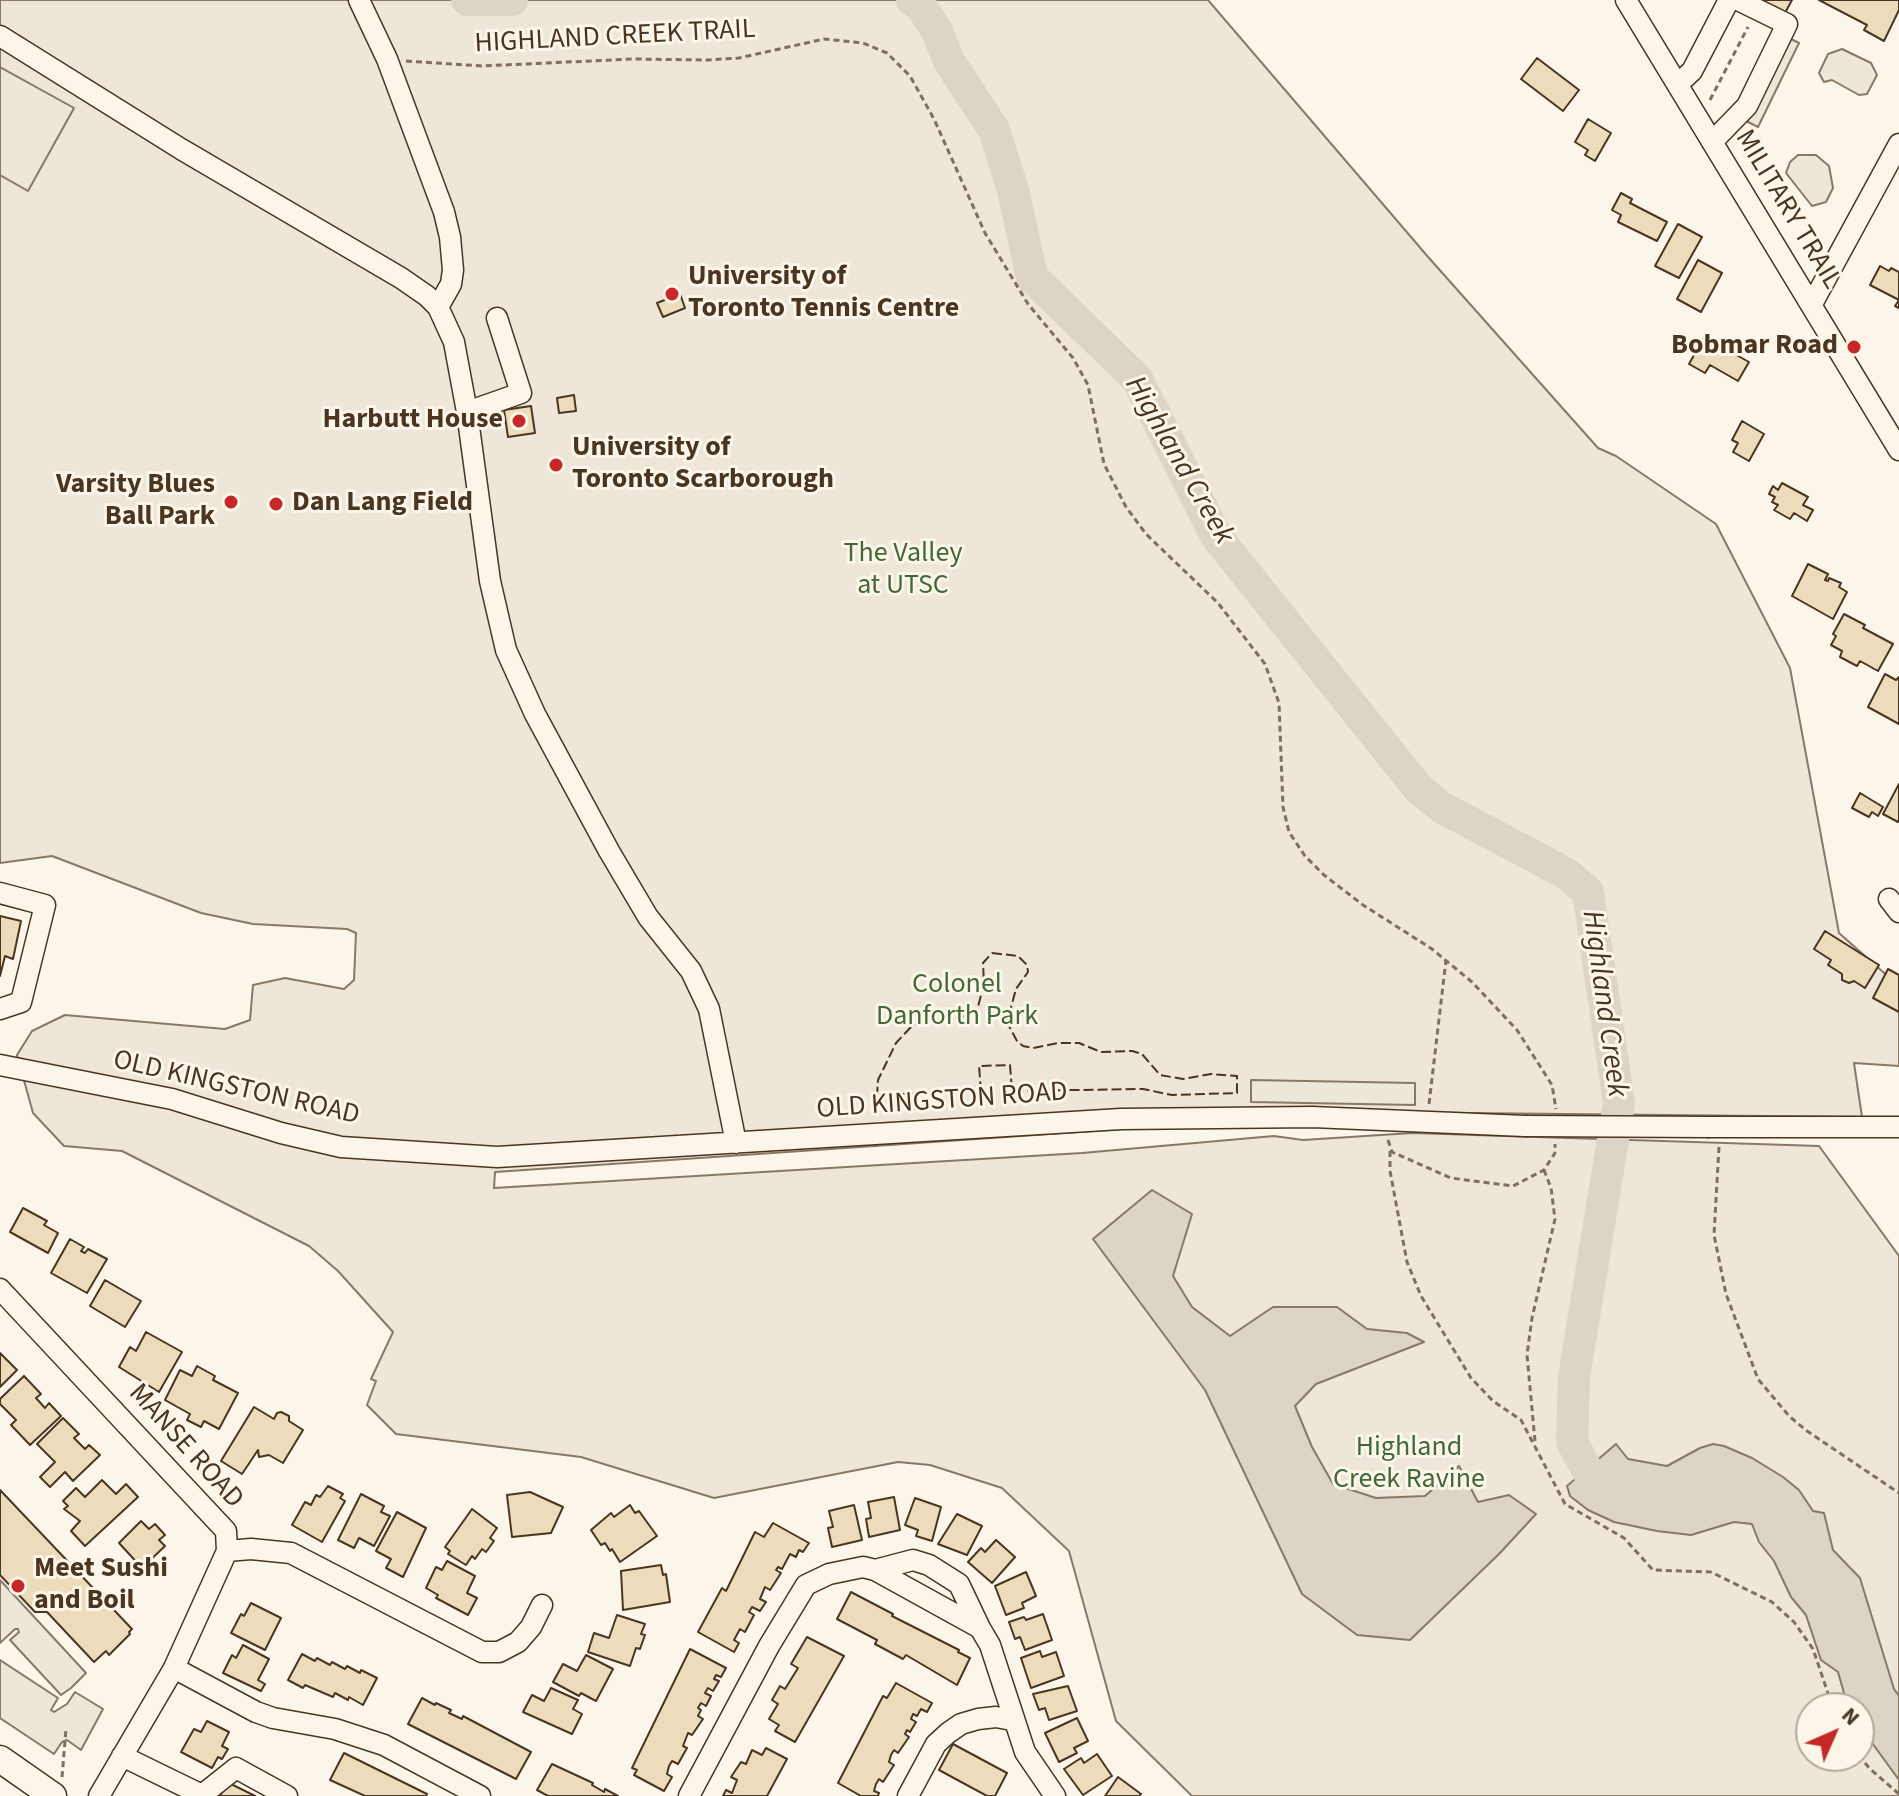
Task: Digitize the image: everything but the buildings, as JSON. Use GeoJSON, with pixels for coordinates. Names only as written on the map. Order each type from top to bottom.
{"type":"FeatureCollection","features":[{"type":"Feature","properties":{"kind":"main road"},"geometry":{"type":"LineString","coordinates":[[0,1759],[58,1786]]}},
{"type":"Feature","properties":{"kind":"street"},"geometry":{"type":"LineString","coordinates":[[359,0],[387,59],[444,212],[453,270],[451,284],[438,307]]}},
{"type":"Feature","properties":{"kind":"street","name":"MILITARY TRAIL"},"geometry":{"type":"LineString","coordinates":[[1626,0],[1899,450]]}},
{"type":"Feature","properties":{"kind":"street"},"geometry":{"type":"LineString","coordinates":[[1678,84],[1692,71],[1729,0]]}},
{"type":"Feature","properties":{"kind":"street"},"geometry":{"type":"LineString","coordinates":[[1712,142],[1747,106],[1787,24],[1738,0]]}},
{"type":"Feature","properties":{"kind":"street"},"geometry":{"type":"LineString","coordinates":[[0,36],[181,149],[401,278],[438,307],[454,342],[467,412],[490,581],[506,650],[535,714],[609,851],[648,917],[691,971],[709,1009],[736,1143]]}},
{"type":"Feature","properties":{"kind":"street"},"geometry":{"type":"LineString","coordinates":[[1812,304],[1899,144]]}},
{"type":"Feature","properties":{"kind":"street"},"geometry":{"type":"LineString","coordinates":[[467,412],[521,393],[497,318]]}},
{"type":"Feature","properties":{"kind":"street"},"geometry":{"type":"LineString","coordinates":[[0,893],[45,905],[21,1002],[0,1009]]}},
{"type":"Feature","properties":{"kind":"street","name":"OLD KINGSTON ROAD"},"geometry":{"type":"LineString","coordinates":[[0,1065],[172,1099],[281,1133],[341,1147],[497,1157],[1121,1119],[1312,1117],[1525,1126],[1899,1127]]}},
{"type":"Feature","properties":{"kind":"street","name":"MANSE ROAD"},"geometry":{"type":"LineString","coordinates":[[0,1289],[226,1531],[227,1551],[174,1668],[99,1796]]}},
{"type":"Feature","properties":{"kind":"street"},"geometry":{"type":"LineString","coordinates":[[227,1551],[251,1549],[291,1553],[482,1652],[499,1652],[518,1642],[531,1627],[542,1605]]}},
{"type":"Feature","properties":{"kind":"street"},"geometry":{"type":"LineString","coordinates":[[875,1570],[913,1560],[929,1565],[959,1584],[990,1645],[1012,1720],[1025,1752],[1055,1796]]}},
{"type":"Feature","properties":{"kind":"street"},"geometry":{"type":"LineString","coordinates":[[689,1796],[769,1646],[806,1585],[817,1578],[846,1569],[863,1567],[875,1570],[980,1628]]}},
{"type":"Feature","properties":{"kind":"street"},"geometry":{"type":"LineString","coordinates":[[174,1668],[256,1712],[335,1729],[384,1745],[480,1796]]}},
{"type":"Feature","properties":{"kind":"street"},"geometry":{"type":"LineString","coordinates":[[908,1796],[936,1744],[948,1733],[961,1724],[978,1719],[996,1717],[1012,1720]]}},
{"type":"Feature","properties":{"kind":"street"},"geometry":{"type":"LineString","coordinates":[[122,1756],[202,1795],[236,1768],[287,1796]]}},
{"type":"Feature","properties":{"kind":"path"},"geometry":{"type":"LineString","coordinates":[[1710,100],[1757,10]]}},
{"type":"Feature","properties":{"kind":"path","name":"HIGHLAND CREEK TRAIL"},"geometry":{"type":"LineString","coordinates":[[387,59],[482,66],[633,59],[708,60],[739,58],[824,39],[863,43],[887,53],[910,76],[934,119],[985,233],[1028,304],[1073,358],[1088,385],[1104,464],[1126,507],[1146,534],[1218,603],[1265,664],[1279,703],[1283,807],[1289,832],[1305,856],[1324,875],[1446,960],[1427,1122]]}},
{"type":"Feature","properties":{"kind":"path"},"geometry":{"type":"LineString","coordinates":[[1714,1127],[1714,1235],[1726,1294],[1758,1379],[1789,1416],[1807,1431],[1899,1493]]}},
{"type":"Feature","properties":{"kind":"path"},"geometry":{"type":"LineString","coordinates":[[1390,1151],[1390,1171],[1407,1262],[1421,1296],[1471,1378],[1493,1401],[1521,1420],[1565,1504],[1624,1538],[1653,1570],[1711,1572],[1772,1602],[1794,1622],[1813,1649],[1828,1692]]}},
{"type":"Feature","properties":{"kind":"path"},"geometry":{"type":"LineString","coordinates":[[1535,1445],[1527,1355],[1532,1318],[1555,1219],[1551,1188],[1544,1170]]}},
{"type":"Feature","properties":{"kind":"path"},"geometry":{"type":"LineString","coordinates":[[58,1786],[66,1729]]}},
{"type":"Feature","properties":{"kind":"path"},"geometry":{"type":"LineString","coordinates":[[1874,1772],[1899,1794]]}},
{"type":"Feature","properties":{"kind":"green space","name":"The Valley at UTSC"},"geometry":{"type":"Polygon","coordinates":[[[0,0],[1208,0],[1429,258],[1598,448],[1616,456],[1716,524],[1790,668],[1839,933],[1899,986],[1899,1066],[1854,1063],[1862,1117],[1371,1112],[495,1172],[494,1188],[1082,1153],[1274,1136],[1303,1140],[1412,1133],[1819,1146],[1899,1256],[1899,1796],[1192,1796],[1116,1721],[1069,1551],[1002,1488],[930,1465],[898,1462],[714,1498],[581,1457],[396,1434],[367,1405],[376,1381],[371,1379],[393,1332],[338,1271],[309,1246],[122,1151],[64,1146],[33,1113],[17,1055],[32,1031],[65,1015],[225,1029],[250,1020],[253,985],[285,978],[344,989],[354,980],[356,933],[347,929],[253,924],[201,913],[52,856],[0,863],[0,0]]]}},
{"type":"Feature","properties":{"kind":"green space"},"geometry":{"type":"Polygon","coordinates":[[[1842,49],[1871,63],[1877,75],[1867,94],[1859,95],[1832,80],[1824,82],[1819,73],[1828,54],[1842,49]]]}},
{"type":"Feature","properties":{"kind":"green space"},"geometry":{"type":"Polygon","coordinates":[[[1798,155],[1816,155],[1829,166],[1833,188],[1826,202],[1812,206],[1786,173],[1790,162],[1798,155]]]}},
{"type":"Feature","properties":{"kind":"shaded area"},"geometry":{"type":"Polygon","coordinates":[[[1787,37],[1799,43],[1758,127],[1746,121],[1787,37]]]}},
{"type":"Feature","properties":{"kind":"shaded area"},"geometry":{"type":"Polygon","coordinates":[[[0,67],[74,108],[28,191],[0,175],[0,67]]]}},
{"type":"Feature","properties":{"kind":"shaded area"},"geometry":{"type":"Polygon","coordinates":[[[1251,1080],[1415,1083],[1415,1105],[1251,1102],[1251,1080]]]}},
{"type":"Feature","properties":{"kind":"shaded area"},"geometry":{"type":"Polygon","coordinates":[[[1152,1190],[1192,1214],[1173,1276],[1192,1307],[1230,1336],[1273,1307],[1337,1307],[1367,1329],[1407,1333],[1424,1342],[1316,1384],[1295,1406],[1312,1447],[1333,1484],[1376,1498],[1425,1496],[1459,1466],[1478,1502],[1509,1495],[1536,1514],[1410,1640],[1357,1635],[1302,1594],[1205,1390],[1093,1239],[1152,1190]]]}},
{"type":"Feature","properties":{"kind":"shaded area"},"geometry":{"type":"Polygon","coordinates":[[[1616,1444],[1628,1459],[1667,1466],[1713,1444],[1752,1458],[1799,1490],[1813,1511],[1824,1513],[1833,1550],[1860,1578],[1894,1689],[1899,1696],[1899,1780],[1875,1747],[1875,1692],[1844,1692],[1838,1672],[1821,1660],[1806,1615],[1791,1597],[1752,1524],[1734,1522],[1691,1535],[1657,1531],[1614,1522],[1588,1510],[1570,1496],[1567,1486],[1616,1444]]]}},
{"type":"Feature","properties":{"kind":"shaded area"},"geometry":{"type":"Polygon","coordinates":[[[0,1580],[86,1673],[61,1695],[10,1640],[19,1632],[18,1629],[0,1643],[0,1580]]]}},
{"type":"Feature","properties":{"kind":"shaded area"},"geometry":{"type":"Polygon","coordinates":[[[0,1660],[58,1698],[51,1710],[54,1712],[67,1704],[75,1692],[103,1709],[81,1750],[67,1740],[54,1754],[0,1718],[0,1660]]]}},
{"type":"Feature","properties":{"kind":"waterway","name":"Highland Creek"},"geometry":{"type":"LineString","coordinates":[[467,0],[512,0]]}},
{"type":"Feature","properties":{"kind":"waterway","name":"Highland Creek"},"geometry":{"type":"LineString","coordinates":[[912,0],[921,6],[937,31],[949,61],[994,130],[1013,190],[1032,277],[1137,379],[1216,536],[1418,788],[1441,807],[1567,874],[1588,892],[1619,1103],[1574,1377],[1572,1442],[1592,1479],[1605,1492],[1617,1496]]}},
{"type":"Feature","properties":{"kind":"fence"},"geometry":{"type":"LineString","coordinates":[[992,953],[1018,956],[1027,965],[1028,972],[1016,989],[1009,1026],[1023,1046],[1033,1048],[1079,1043],[1101,1052],[1132,1051],[1142,1054],[1160,1075],[1183,1079],[1211,1074],[1237,1076],[1237,1093],[1172,1095],[1143,1089],[1012,1091],[1010,1065],[979,1066],[981,1091],[877,1095],[878,1080],[896,1043],[910,1028],[923,1020],[959,1018],[978,1007],[984,983],[983,963],[992,953]]}},
{"type":"Feature","properties":{"kind":"place","name":"University of Toronto Tennis Centre"},"geometry":{"type":"Point","coordinates":[672,294]}},
{"type":"Feature","properties":{"kind":"place","name":"Bobmar Road"},"geometry":{"type":"Point","coordinates":[1854,347]}},
{"type":"Feature","properties":{"kind":"place","name":"Harbutt House"},"geometry":{"type":"Point","coordinates":[519,421]}},
{"type":"Feature","properties":{"kind":"place","name":"University of Toronto Scarborough"},"geometry":{"type":"Point","coordinates":[556,465]}},
{"type":"Feature","properties":{"kind":"place","name":"Varsity Blues Ball Park"},"geometry":{"type":"Point","coordinates":[231,502]}},
{"type":"Feature","properties":{"kind":"place","name":"Dan Lang Field"},"geometry":{"type":"Point","coordinates":[276,504]}},
{"type":"Feature","properties":{"kind":"place","name":"Meet Sushi and Boil"},"geometry":{"type":"Point","coordinates":[18,1586]}},
{"type":"Feature","properties":{"kind":"park label","name":"Colonel Danforth Park"},"geometry":{"type":"Point","coordinates":[957,1002]}},
{"type":"Feature","properties":{"kind":"park label","name":"Highland Creek Ravine"},"geometry":{"type":"Point","coordinates":[1409,1465]}}]}
